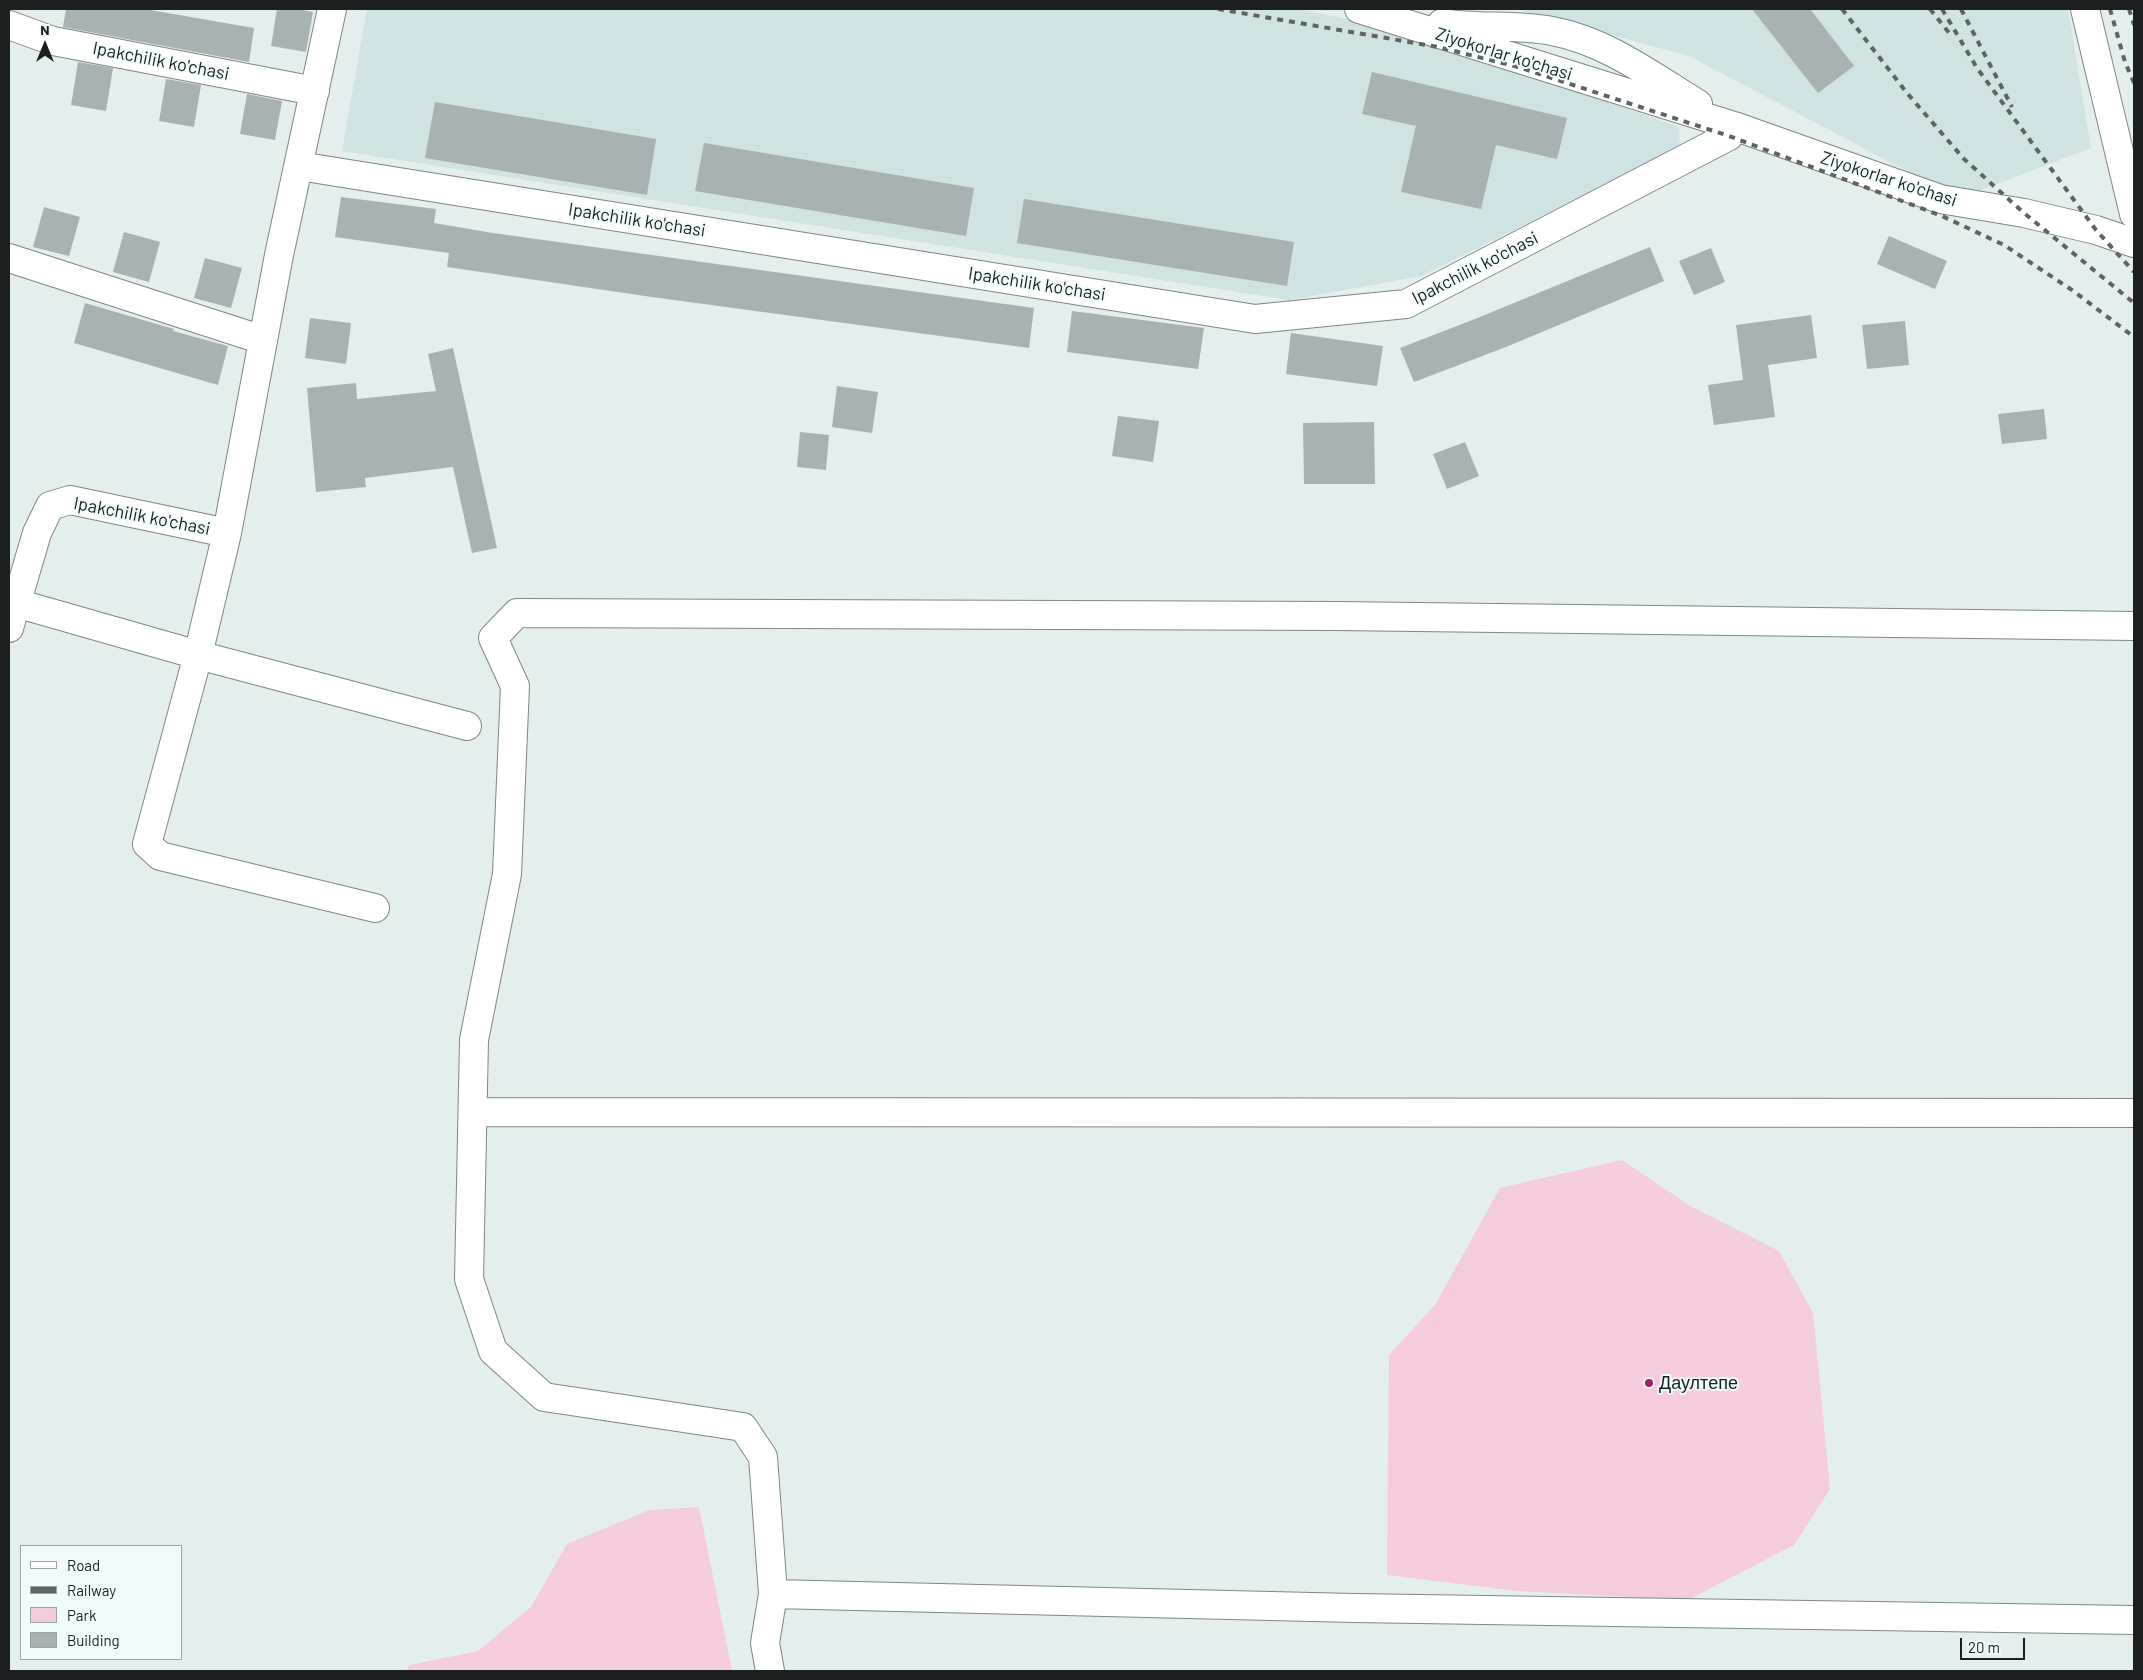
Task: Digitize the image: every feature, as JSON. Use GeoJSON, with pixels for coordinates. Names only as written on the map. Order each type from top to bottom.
{"type":"FeatureCollection","features":[{"type":"Feature","properties":{"kind":"street","name":"Ipakchilik ko'chasi"},"geometry":{"type":"LineString","coordinates":[[12,616],[37,532],[50,506],[70,500],[227,532],[263,340],[332,9]]}},
{"type":"Feature","properties":{"kind":"street","name":"Ziyokorlar ko'chasi"},"geometry":{"type":"LineString","coordinates":[[1734,126],[1617,55],[1568,35],[1532,28],[1464,26],[1359,9],[1734,126],[1940,199],[2024,213],[2096,230],[2134,243]]}},
{"type":"Feature","properties":{"kind":"street"},"geometry":{"type":"LineString","coordinates":[[2085,9],[2134,214]]}},
{"type":"Feature","properties":{"kind":"street","name":"Ipakchilik ko'chasi"},"geometry":{"type":"LineString","coordinates":[[9,25],[53,41],[314,91]]}},
{"type":"Feature","properties":{"kind":"street","name":"Ipakchilik ko'chasi"},"geometry":{"type":"LineString","coordinates":[[298,166],[1254,319],[1406,304],[1729,136],[1734,126]]}},
{"type":"Feature","properties":{"kind":"street"},"geometry":{"type":"LineString","coordinates":[[9,258],[263,340]]}},
{"type":"Feature","properties":{"kind":"street"},"geometry":{"type":"LineString","coordinates":[[227,532],[198,655],[147,844],[160,856],[375,908]]}},
{"type":"Feature","properties":{"kind":"street"},"geometry":{"type":"LineString","coordinates":[[770,1671],[766,1643],[773,1594],[763,1457],[744,1428],[544,1396],[493,1351],[469,1279],[474,1040],[508,874],[515,686],[493,638],[518,614],[1338,616],[2134,626]]}},
{"type":"Feature","properties":{"kind":"street"},"geometry":{"type":"LineString","coordinates":[[12,616],[198,655],[466,726]]}},
{"type":"Feature","properties":{"kind":"street"},"geometry":{"type":"LineString","coordinates":[[472,1112],[2134,1113]]}},
{"type":"Feature","properties":{"kind":"street"},"geometry":{"type":"LineString","coordinates":[[773,1594],[1344,1608],[2134,1620]]}},
{"type":"Feature","properties":{"kind":"shaded area"},"geometry":{"type":"Polygon","coordinates":[[[367,9],[1298,9],[1401,30],[1679,127],[1680,147],[1421,276],[1289,300],[342,151],[367,9]]]}},
{"type":"Feature","properties":{"kind":"shaded area"},"geometry":{"type":"Polygon","coordinates":[[[1516,9],[2068,9],[2091,148],[1961,198],[1689,56],[1516,9]]]}},
{"type":"Feature","properties":{"kind":"green space"},"geometry":{"type":"Polygon","coordinates":[[[1622,1160],[1692,1207],[1779,1251],[1813,1313],[1830,1489],[1794,1545],[1688,1600],[1517,1591],[1387,1575],[1389,1355],[1435,1305],[1500,1188],[1622,1160]]]}},
{"type":"Feature","properties":{"kind":"green space"},"geometry":{"type":"Polygon","coordinates":[[[699,1507],[732,1671],[406,1671],[410,1665],[478,1651],[531,1607],[567,1544],[649,1510],[699,1507]]]}},
{"type":"Feature","properties":{"kind":"building"},"geometry":{"type":"Polygon","coordinates":[[[66,9],[151,9],[254,28],[249,62],[63,27],[66,9]]]}},
{"type":"Feature","properties":{"kind":"building"},"geometry":{"type":"Polygon","coordinates":[[[277,9],[297,9],[313,12],[306,52],[271,46],[277,9]]]}},
{"type":"Feature","properties":{"kind":"building"},"geometry":{"type":"Polygon","coordinates":[[[1752,9],[1810,9],[1854,66],[1818,93],[1752,9]]]}},
{"type":"Feature","properties":{"kind":"building"},"geometry":{"type":"Polygon","coordinates":[[[78,62],[113,68],[106,111],[71,105],[78,62]]]}},
{"type":"Feature","properties":{"kind":"building"},"geometry":{"type":"Polygon","coordinates":[[[1372,72],[1567,118],[1557,159],[1496,145],[1481,209],[1401,192],[1416,126],[1362,114],[1372,72]]]}},
{"type":"Feature","properties":{"kind":"building"},"geometry":{"type":"Polygon","coordinates":[[[166,79],[201,85],[194,127],[159,121],[166,79]]]}},
{"type":"Feature","properties":{"kind":"building"},"geometry":{"type":"Polygon","coordinates":[[[247,94],[282,101],[275,140],[240,134],[247,94]]]}},
{"type":"Feature","properties":{"kind":"building"},"geometry":{"type":"Polygon","coordinates":[[[435,102],[656,139],[647,195],[425,158],[435,102]]]}},
{"type":"Feature","properties":{"kind":"building"},"geometry":{"type":"Polygon","coordinates":[[[704,143],[974,188],[966,236],[695,191],[704,143]]]}},
{"type":"Feature","properties":{"kind":"building"},"geometry":{"type":"Polygon","coordinates":[[[341,197],[436,209],[434,223],[493,233],[1034,308],[1029,348],[447,267],[449,253],[335,237],[341,197]]]}},
{"type":"Feature","properties":{"kind":"building"},"geometry":{"type":"Polygon","coordinates":[[[1024,199],[1294,242],[1287,286],[1017,243],[1024,199]]]}},
{"type":"Feature","properties":{"kind":"building"},"geometry":{"type":"Polygon","coordinates":[[[44,207],[80,217],[69,256],[33,247],[44,207]]]}},
{"type":"Feature","properties":{"kind":"building"},"geometry":{"type":"Polygon","coordinates":[[[124,232],[160,242],[149,282],[113,272],[124,232]]]}},
{"type":"Feature","properties":{"kind":"building"},"geometry":{"type":"Polygon","coordinates":[[[1889,236],[1947,261],[1935,289],[1877,264],[1889,236]]]}},
{"type":"Feature","properties":{"kind":"building"},"geometry":{"type":"Polygon","coordinates":[[[1650,247],[1664,281],[1506,347],[1414,382],[1400,348],[1650,247]]]}},
{"type":"Feature","properties":{"kind":"building"},"geometry":{"type":"Polygon","coordinates":[[[1711,248],[1725,282],[1694,295],[1679,261],[1711,248]]]}},
{"type":"Feature","properties":{"kind":"building"},"geometry":{"type":"Polygon","coordinates":[[[205,258],[242,268],[231,308],[194,298],[205,258]]]}},
{"type":"Feature","properties":{"kind":"building"},"geometry":{"type":"Polygon","coordinates":[[[85,303],[228,346],[218,385],[74,343],[85,303]]]}},
{"type":"Feature","properties":{"kind":"building"},"geometry":{"type":"Polygon","coordinates":[[[1072,311],[1204,328],[1198,369],[1067,352],[1072,311]]]}},
{"type":"Feature","properties":{"kind":"building"},"geometry":{"type":"Polygon","coordinates":[[[1811,315],[1817,358],[1768,365],[1775,417],[1714,425],[1708,385],[1743,380],[1736,325],[1811,315]]]}},
{"type":"Feature","properties":{"kind":"building"},"geometry":{"type":"Polygon","coordinates":[[[310,318],[351,323],[346,364],[305,358],[310,318]]]}},
{"type":"Feature","properties":{"kind":"building"},"geometry":{"type":"Polygon","coordinates":[[[1905,321],[1909,365],[1867,369],[1862,325],[1905,321]]]}},
{"type":"Feature","properties":{"kind":"building"},"geometry":{"type":"Polygon","coordinates":[[[1291,333],[1383,346],[1377,386],[1286,374],[1291,333]]]}},
{"type":"Feature","properties":{"kind":"building"},"geometry":{"type":"Polygon","coordinates":[[[453,348],[497,548],[472,553],[453,467],[365,478],[366,487],[316,492],[307,388],[356,383],[357,399],[436,391],[428,354],[453,348]]]}},
{"type":"Feature","properties":{"kind":"building"},"geometry":{"type":"Polygon","coordinates":[[[837,386],[878,392],[872,433],[832,427],[837,386]]]}},
{"type":"Feature","properties":{"kind":"building"},"geometry":{"type":"Polygon","coordinates":[[[2044,409],[2047,439],[2002,444],[1998,414],[2044,409]]]}},
{"type":"Feature","properties":{"kind":"building"},"geometry":{"type":"Polygon","coordinates":[[[1118,416],[1159,421],[1153,462],[1112,456],[1118,416]]]}},
{"type":"Feature","properties":{"kind":"building"},"geometry":{"type":"Polygon","coordinates":[[[1374,422],[1375,484],[1304,484],[1303,423],[1374,422]]]}},
{"type":"Feature","properties":{"kind":"building"},"geometry":{"type":"Polygon","coordinates":[[[800,432],[829,435],[826,470],[797,467],[800,432]]]}},
{"type":"Feature","properties":{"kind":"building"},"geometry":{"type":"Polygon","coordinates":[[[1465,442],[1479,476],[1447,489],[1433,454],[1465,442]]]}},
{"type":"Feature","properties":{"kind":"railway"},"geometry":{"type":"LineString","coordinates":[[1218,9],[1438,47],[1518,67],[1729,136],[1942,216],[2004,245],[2072,290],[2134,337]]}},
{"type":"Feature","properties":{"kind":"railway"},"geometry":{"type":"LineString","coordinates":[[1842,9],[1907,93],[1964,159],[2024,213],[2134,303]]}},
{"type":"Feature","properties":{"kind":"railway"},"geometry":{"type":"LineString","coordinates":[[1930,9],[1950,34]]}},
{"type":"Feature","properties":{"kind":"railway"},"geometry":{"type":"LineString","coordinates":[[1942,9],[1977,68],[2096,230],[2134,272]]}},
{"type":"Feature","properties":{"kind":"railway"},"geometry":{"type":"LineString","coordinates":[[1961,9],[2012,107]]}},
{"type":"Feature","properties":{"kind":"railway"},"geometry":{"type":"LineString","coordinates":[[2110,9],[2125,62],[2134,83]]}},
{"type":"Feature","properties":{"kind":"railway"},"geometry":{"type":"LineString","coordinates":[[2129,9],[2134,25]]}},
{"type":"Feature","properties":{"kind":"place","name":"Даултепе"},"geometry":{"type":"Point","coordinates":[1649,1383]}}]}
